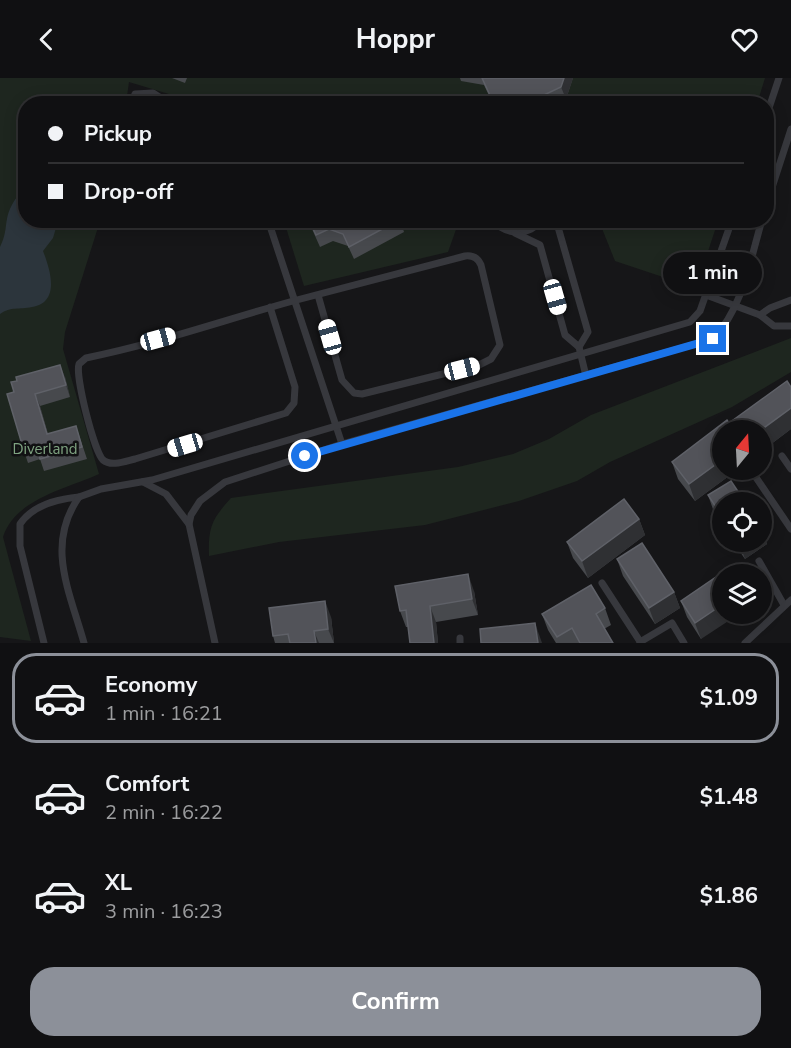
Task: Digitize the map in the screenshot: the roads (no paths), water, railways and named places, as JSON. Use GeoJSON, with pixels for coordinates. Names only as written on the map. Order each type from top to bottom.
{"type":"FeatureCollection","features":[{"type":"Feature","properties":{"kind":"lane"},"geometry":{"type":"LineString","coordinates":[[773,96],[779,78]]}},
{"type":"Feature","properties":{"kind":"lane"},"geometry":{"type":"LineString","coordinates":[[134,96],[148,92],[155,96]]}},
{"type":"Feature","properties":{"kind":"lane"},"geometry":{"type":"LineString","coordinates":[[774,171],[791,129]]}},
{"type":"Feature","properties":{"kind":"lane"},"geometry":{"type":"LineString","coordinates":[[270,228],[342,444]]}},
{"type":"Feature","properties":{"kind":"lane"},"geometry":{"type":"LineString","coordinates":[[501,228],[540,245],[565,334],[580,350],[586,376]]}},
{"type":"Feature","properties":{"kind":"lane"},"geometry":{"type":"LineString","coordinates":[[515,233],[531,228]]}},
{"type":"Feature","properties":{"kind":"lane"},"geometry":{"type":"LineString","coordinates":[[558,228],[588,332],[580,350]]}},
{"type":"Feature","properties":{"kind":"lane"},"geometry":{"type":"LineString","coordinates":[[44,643],[20,546],[20,524],[30,512],[50,502],[79,497],[101,489],[143,482],[580,350],[690,322],[700,311],[729,228]]}},
{"type":"Feature","properties":{"kind":"lane"},"geometry":{"type":"LineString","coordinates":[[215,643],[189,525],[191,515],[200,501],[225,482],[342,444],[713,339],[727,325],[736,307],[760,228]]}},
{"type":"Feature","properties":{"kind":"lane"},"geometry":{"type":"LineString","coordinates":[[270,307],[295,387],[294,403],[286,413],[135,459],[110,463],[103,460],[97,447],[78,377],[80,361],[86,357],[270,307],[465,256],[474,256],[481,265],[500,345],[491,359],[479,365],[362,394],[354,393],[342,380],[318,295]]}},
{"type":"Feature","properties":{"kind":"lane"},"geometry":{"type":"LineString","coordinates":[[706,295],[760,315],[774,326],[791,326]]}},
{"type":"Feature","properties":{"kind":"lane"},"geometry":{"type":"LineString","coordinates":[[760,315],[770,308],[791,300]]}},
{"type":"Feature","properties":{"kind":"lane"},"geometry":{"type":"LineString","coordinates":[[782,456],[791,469]]}},
{"type":"Feature","properties":{"kind":"lane"},"geometry":{"type":"LineString","coordinates":[[758,480],[791,529]]}},
{"type":"Feature","properties":{"kind":"lane"},"geometry":{"type":"LineString","coordinates":[[143,482],[165,494],[189,525]]}},
{"type":"Feature","properties":{"kind":"lane"},"geometry":{"type":"LineString","coordinates":[[79,497],[64,522],[60,541],[60,557],[84,643]]}},
{"type":"Feature","properties":{"kind":"lane"},"geometry":{"type":"LineString","coordinates":[[745,643],[788,602],[759,561]]}},
{"type":"Feature","properties":{"kind":"lane"},"geometry":{"type":"LineString","coordinates":[[602,583],[641,642],[672,623],[684,643]]}},
{"type":"Feature","properties":{"kind":"park label","name":"Diverland"},"geometry":{"type":"Point","coordinates":[45,449]}}]}
